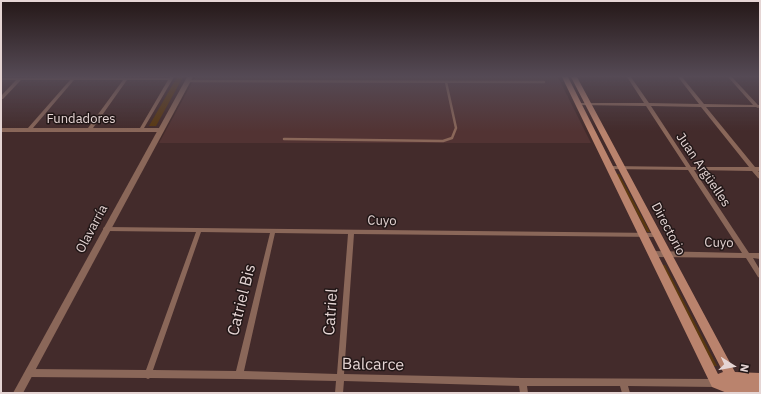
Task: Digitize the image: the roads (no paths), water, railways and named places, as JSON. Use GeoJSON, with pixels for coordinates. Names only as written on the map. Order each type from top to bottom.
{"type":"FeatureCollection","features":[{"type":"Feature","properties":{"kind":"main road","name":"Directorio"},"geometry":{"type":"LineString","coordinates":[[574,95],[654,254],[716,383]]}},
{"type":"Feature","properties":{"kind":"main road","name":"Directorio"},"geometry":{"type":"LineString","coordinates":[[584,95],[739,391]]}},
{"type":"Feature","properties":{"kind":"main road"},"geometry":{"type":"LineString","coordinates":[[760,378],[723,377],[716,383],[739,391],[760,389]]}},
{"type":"Feature","properties":{"kind":"street"},"geometry":{"type":"LineString","coordinates":[[29,130],[59,95]]}},
{"type":"Feature","properties":{"kind":"street"},"geometry":{"type":"LineString","coordinates":[[89,130],[114,95]]}},
{"type":"Feature","properties":{"kind":"street"},"geometry":{"type":"LineString","coordinates":[[141,130],[162,95]]}},
{"type":"Feature","properties":{"kind":"street","name":"Olavarría"},"geometry":{"type":"LineString","coordinates":[[18,393],[180,95]]}},
{"type":"Feature","properties":{"kind":"street","name":"Juan Argüelles"},"geometry":{"type":"LineString","coordinates":[[641,95],[760,276]]}},
{"type":"Feature","properties":{"kind":"street"},"geometry":{"type":"LineString","coordinates":[[694,95],[760,177]]}},
{"type":"Feature","properties":{"kind":"street"},"geometry":{"type":"LineString","coordinates":[[748,95],[759,107]]}},
{"type":"Feature","properties":{"kind":"street"},"geometry":{"type":"LineString","coordinates":[[578,104],[759,107]]}},
{"type":"Feature","properties":{"kind":"street","name":"Fundadores"},"geometry":{"type":"LineString","coordinates":[[1,130],[160,130]]}},
{"type":"Feature","properties":{"kind":"street"},"geometry":{"type":"LineString","coordinates":[[610,168],[760,170]]}},
{"type":"Feature","properties":{"kind":"street","name":"Cuyo"},"geometry":{"type":"LineString","coordinates":[[106,230],[657,235]]}},
{"type":"Feature","properties":{"kind":"street"},"geometry":{"type":"LineString","coordinates":[[148,375],[199,231]]}},
{"type":"Feature","properties":{"kind":"street","name":"Catriel Bis"},"geometry":{"type":"LineString","coordinates":[[239,375],[274,231]]}},
{"type":"Feature","properties":{"kind":"street","name":"Catriel"},"geometry":{"type":"LineString","coordinates":[[339,393],[351,232]]}},
{"type":"Feature","properties":{"kind":"street","name":"Cuyo"},"geometry":{"type":"LineString","coordinates":[[654,254],[760,256]]}},
{"type":"Feature","properties":{"kind":"street","name":"Balcarce"},"geometry":{"type":"LineString","coordinates":[[29,373],[239,375],[340,379],[522,382],[716,383]]}},
{"type":"Feature","properties":{"kind":"street"},"geometry":{"type":"LineString","coordinates":[[522,382],[524,393]]}},
{"type":"Feature","properties":{"kind":"street"},"geometry":{"type":"LineString","coordinates":[[623,382],[626,393]]}},
{"type":"Feature","properties":{"kind":"street","name":"Directorio"},"geometry":{"type":"LineString","coordinates":[[716,383],[721,393]]}},
{"type":"Feature","properties":{"kind":"lane"},"geometry":{"type":"LineString","coordinates":[[284,139],[443,141],[452,138],[456,128],[449,95]]}}]}
